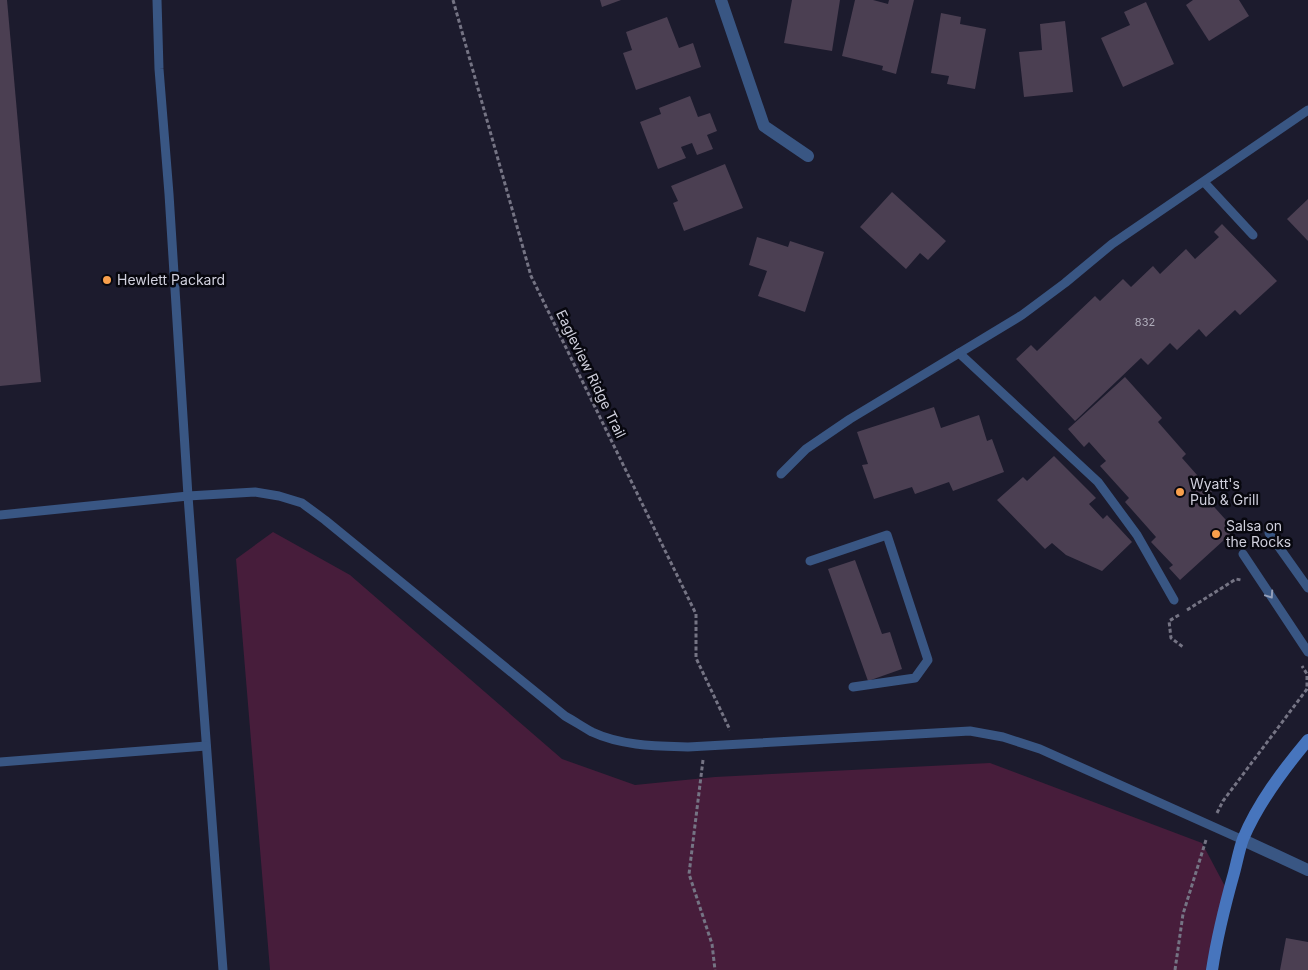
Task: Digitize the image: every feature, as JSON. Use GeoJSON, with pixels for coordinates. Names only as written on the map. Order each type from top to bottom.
{"type":"FeatureCollection","features":[{"type":"Feature","properties":{"kind":"main road"},"geometry":{"type":"LineString","coordinates":[[1212,970],[1226,901],[1243,840],[1266,796],[1287,764],[1308,740]]}},
{"type":"Feature","properties":{"kind":"street"},"geometry":{"type":"LineString","coordinates":[[721,0],[764,126],[808,156]]}},
{"type":"Feature","properties":{"kind":"street"},"geometry":{"type":"LineString","coordinates":[[1243,840],[1308,870]]}},
{"type":"Feature","properties":{"kind":"lane"},"geometry":{"type":"LineString","coordinates":[[158,0],[159,69],[170,194],[188,496],[223,970]]}},
{"type":"Feature","properties":{"kind":"lane"},"geometry":{"type":"LineString","coordinates":[[781,474],[806,449],[850,419],[1035,306],[1112,244],[1308,110]]}},
{"type":"Feature","properties":{"kind":"lane"},"geometry":{"type":"LineString","coordinates":[[1204,182],[1253,235]]}},
{"type":"Feature","properties":{"kind":"lane"},"geometry":{"type":"LineString","coordinates":[[959,353],[1098,482],[1138,536],[1174,600]]}},
{"type":"Feature","properties":{"kind":"lane"},"geometry":{"type":"LineString","coordinates":[[0,515],[188,496],[254,492],[279,496],[302,503],[565,716],[594,733],[622,741],[647,745],[688,747],[970,731],[1003,737],[1040,749],[1243,840]]}},
{"type":"Feature","properties":{"kind":"lane"},"geometry":{"type":"LineString","coordinates":[[1269,533],[1308,588]]}},
{"type":"Feature","properties":{"kind":"lane"},"geometry":{"type":"LineString","coordinates":[[810,561],[887,534],[928,660],[915,678],[853,688]]}},
{"type":"Feature","properties":{"kind":"lane"},"geometry":{"type":"LineString","coordinates":[[1243,554],[1308,652]]}},
{"type":"Feature","properties":{"kind":"lane"},"geometry":{"type":"LineString","coordinates":[[0,762],[206,746]]}},
{"type":"Feature","properties":{"kind":"path","name":"Eagleview Ridge Trail"},"geometry":{"type":"LineString","coordinates":[[454,0],[531,276],[696,614],[696,658],[736,744]]}},
{"type":"Feature","properties":{"kind":"path"},"geometry":{"type":"LineString","coordinates":[[1182,648],[1171,638],[1170,621],[1236,579],[1245,580]]}},
{"type":"Feature","properties":{"kind":"path"},"geometry":{"type":"LineString","coordinates":[[1174,970],[1183,914],[1204,844],[1212,825],[1223,802],[1307,689],[1307,674],[1297,658]]}},
{"type":"Feature","properties":{"kind":"path"},"geometry":{"type":"LineString","coordinates":[[705,746],[689,874],[712,944],[715,970]]}},
{"type":"Feature","properties":{"kind":"shaded area"},"geometry":{"type":"Polygon","coordinates":[[[273,532],[350,575],[562,759],[635,785],[715,777],[990,763],[1202,843],[1228,892],[1216,970],[270,970],[236,559],[273,532]]]}},
{"type":"Feature","properties":{"kind":"building"},"geometry":{"type":"Polygon","coordinates":[[[0,0],[7,0],[41,382],[0,386],[0,0]]]}},
{"type":"Feature","properties":{"kind":"building"},"geometry":{"type":"Polygon","coordinates":[[[600,0],[621,0],[602,7],[600,0]]]}},
{"type":"Feature","properties":{"kind":"building"},"geometry":{"type":"Polygon","coordinates":[[[792,0],[840,0],[832,51],[784,43],[792,0]]]}},
{"type":"Feature","properties":{"kind":"building"},"geometry":{"type":"Polygon","coordinates":[[[855,0],[873,0],[888,4],[889,0],[914,0],[896,74],[882,70],[883,66],[842,56],[855,0]]]}},
{"type":"Feature","properties":{"kind":"building"},"geometry":{"type":"Polygon","coordinates":[[[1193,0],[1239,0],[1249,16],[1209,41],[1186,5],[1193,0]]]}},
{"type":"Feature","properties":{"kind":"building"},"geometry":{"type":"Polygon","coordinates":[[[1146,2],[1174,64],[1123,87],[1101,38],[1130,25],[1124,12],[1146,2]]]}},
{"type":"Feature","properties":{"kind":"building"},"geometry":{"type":"Polygon","coordinates":[[[941,13],[961,17],[960,24],[986,29],[975,89],[947,84],[949,76],[931,73],[941,13]]]}},
{"type":"Feature","properties":{"kind":"building"},"geometry":{"type":"Polygon","coordinates":[[[667,17],[679,48],[693,43],[701,67],[636,90],[623,53],[632,50],[626,32],[667,17]]]}},
{"type":"Feature","properties":{"kind":"building"},"geometry":{"type":"Polygon","coordinates":[[[1065,21],[1073,92],[1024,97],[1019,52],[1042,50],[1040,24],[1065,21]]]}},
{"type":"Feature","properties":{"kind":"building"},"geometry":{"type":"Polygon","coordinates":[[[690,96],[698,117],[710,113],[717,131],[707,135],[713,149],[697,155],[692,143],[681,147],[686,158],[658,169],[640,122],[661,114],[659,108],[690,96]]]}},
{"type":"Feature","properties":{"kind":"building"},"geometry":{"type":"Polygon","coordinates":[[[725,164],[743,208],[684,231],[673,203],[678,201],[671,186],[725,164]]]}},
{"type":"Feature","properties":{"kind":"building"},"geometry":{"type":"Polygon","coordinates":[[[892,192],[946,241],[928,260],[920,253],[906,269],[860,227],[892,192]]]}},
{"type":"Feature","properties":{"kind":"building"},"geometry":{"type":"Polygon","coordinates":[[[1308,199],[1308,241],[1287,219],[1308,199]]]}},
{"type":"Feature","properties":{"kind":"building"},"geometry":{"type":"Polygon","coordinates":[[[1222,224],[1277,281],[1240,315],[1235,310],[1206,337],[1199,329],[1177,350],[1170,343],[1148,365],[1141,358],[1075,421],[1016,359],[1031,345],[1037,351],[1095,296],[1100,301],[1123,279],[1131,287],[1153,266],[1160,274],[1186,249],[1195,259],[1219,237],[1214,232],[1222,224]]]}},
{"type":"Feature","properties":{"kind":"building"},"geometry":{"type":"Polygon","coordinates":[[[757,237],[788,247],[790,241],[824,252],[805,312],[758,296],[767,271],[749,265],[757,237]]]}},
{"type":"Feature","properties":{"kind":"building"},"geometry":{"type":"Polygon","coordinates":[[[1125,377],[1162,418],[1158,422],[1186,454],[1182,458],[1212,492],[1206,498],[1235,530],[1180,580],[1169,568],[1173,565],[1151,542],[1156,537],[1125,502],[1129,498],[1100,466],[1106,461],[1089,442],[1084,447],[1068,429],[1125,377]]]}},
{"type":"Feature","properties":{"kind":"building"},"geometry":{"type":"Polygon","coordinates":[[[934,407],[941,428],[979,415],[987,441],[992,439],[1004,472],[953,491],[949,482],[915,494],[912,487],[874,499],[862,465],[868,464],[857,432],[934,407]]]}},
{"type":"Feature","properties":{"kind":"building"},"geometry":{"type":"Polygon","coordinates":[[[1054,456],[1096,498],[1089,504],[1103,519],[1107,515],[1132,542],[1102,571],[1066,555],[1052,543],[1045,549],[997,500],[1023,477],[1027,481],[1054,456]]]}},
{"type":"Feature","properties":{"kind":"building"},"geometry":{"type":"Polygon","coordinates":[[[855,560],[882,634],[890,632],[902,669],[868,681],[828,569],[855,560]]]}},
{"type":"Feature","properties":{"kind":"building"},"geometry":{"type":"Polygon","coordinates":[[[1286,938],[1308,942],[1308,970],[1280,970],[1286,938]]]}},
{"type":"Feature","properties":{"kind":"place","name":"Hewlett Packard"},"geometry":{"type":"Point","coordinates":[107,280]}},
{"type":"Feature","properties":{"kind":"place","name":"Wyatt's Pub & Grill"},"geometry":{"type":"Point","coordinates":[1180,492]}},
{"type":"Feature","properties":{"kind":"place","name":"Salsa on the Rocks"},"geometry":{"type":"Point","coordinates":[1216,534]}}]}
